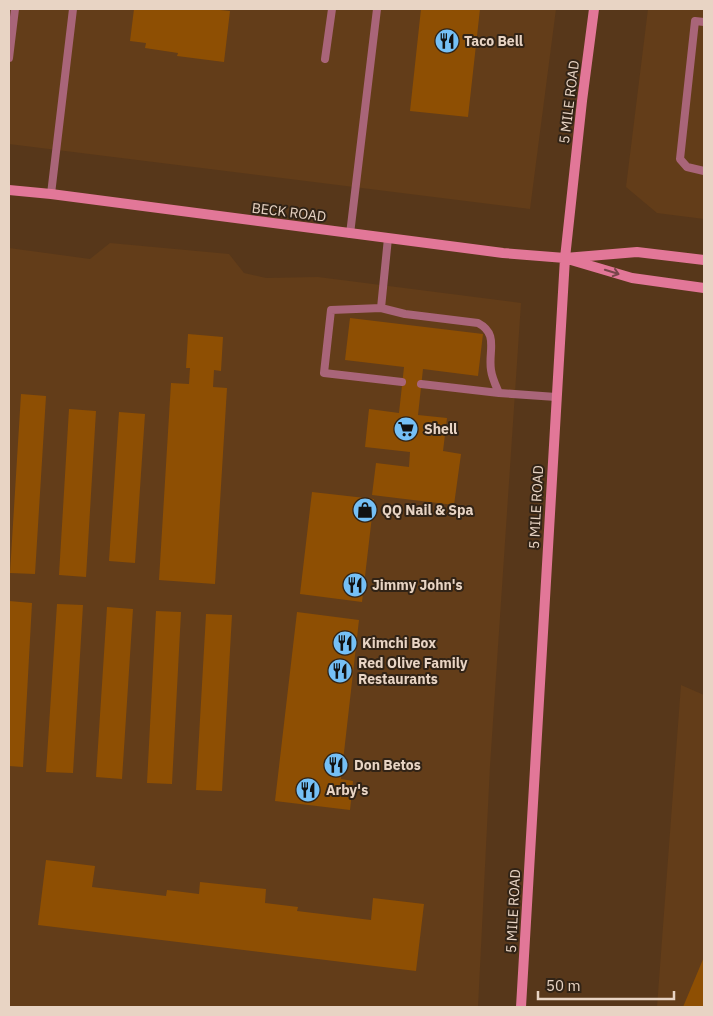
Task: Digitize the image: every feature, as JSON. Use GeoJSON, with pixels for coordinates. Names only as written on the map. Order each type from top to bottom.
{"type":"FeatureCollection","features":[{"type":"Feature","properties":{"kind":"street","name":"5 MILE ROAD"},"geometry":{"type":"LineString","coordinates":[[521,1007],[565,258],[594,9]]}},
{"type":"Feature","properties":{"kind":"street","name":"BECK ROAD"},"geometry":{"type":"LineString","coordinates":[[9,190],[503,253],[565,258],[637,252],[704,260]]}},
{"type":"Feature","properties":{"kind":"street","name":"BECK ROAD"},"geometry":{"type":"LineString","coordinates":[[565,258],[632,278],[704,288]]}},
{"type":"Feature","properties":{"kind":"lane"},"geometry":{"type":"LineString","coordinates":[[9,58],[15,9]]}},
{"type":"Feature","properties":{"kind":"lane"},"geometry":{"type":"LineString","coordinates":[[51,194],[73,9]]}},
{"type":"Feature","properties":{"kind":"lane"},"geometry":{"type":"LineString","coordinates":[[325,59],[332,9]]}},
{"type":"Feature","properties":{"kind":"lane"},"geometry":{"type":"LineString","coordinates":[[350,234],[377,9]]}},
{"type":"Feature","properties":{"kind":"lane"},"geometry":{"type":"LineString","coordinates":[[704,22],[695,21],[680,159],[687,167],[704,171]]}},
{"type":"Feature","properties":{"kind":"lane"},"geometry":{"type":"LineString","coordinates":[[381,308],[388,238]]}},
{"type":"Feature","properties":{"kind":"lane"},"geometry":{"type":"LineString","coordinates":[[402,382],[324,373],[332,310],[381,308],[405,314],[478,323],[491,334],[491,371],[500,393]]}},
{"type":"Feature","properties":{"kind":"lane"},"geometry":{"type":"LineString","coordinates":[[421,384],[556,397]]}},
{"type":"Feature","properties":{"kind":"shaded area"},"geometry":{"type":"Polygon","coordinates":[[[9,9],[556,9],[530,209],[9,144],[9,9]]]}},
{"type":"Feature","properties":{"kind":"shaded area"},"geometry":{"type":"Polygon","coordinates":[[[648,9],[704,9],[704,219],[657,213],[626,187],[648,9]]]}},
{"type":"Feature","properties":{"kind":"shaded area"},"geometry":{"type":"Polygon","coordinates":[[[110,243],[229,254],[244,273],[266,278],[318,277],[521,303],[490,766],[478,1007],[9,1007],[9,248],[90,259],[110,243]]]}},
{"type":"Feature","properties":{"kind":"shaded area"},"geometry":{"type":"Polygon","coordinates":[[[681,685],[704,695],[704,1007],[657,1007],[681,685]]]}},
{"type":"Feature","properties":{"kind":"building"},"geometry":{"type":"Polygon","coordinates":[[[134,9],[211,9],[230,11],[224,62],[177,56],[178,53],[145,48],[146,43],[130,41],[134,9]]]}},
{"type":"Feature","properties":{"kind":"building"},"geometry":{"type":"Polygon","coordinates":[[[421,9],[480,9],[468,117],[410,111],[421,9]]]}},
{"type":"Feature","properties":{"kind":"building"},"geometry":{"type":"Polygon","coordinates":[[[350,318],[483,334],[478,376],[423,369],[418,415],[447,418],[443,451],[461,454],[454,505],[372,495],[376,463],[409,467],[410,452],[365,447],[369,409],[399,413],[404,367],[345,360],[350,318]]]}},
{"type":"Feature","properties":{"kind":"building"},"geometry":{"type":"Polygon","coordinates":[[[188,334],[223,337],[221,371],[214,370],[213,387],[227,388],[215,584],[159,580],[171,383],[189,384],[190,368],[186,368],[188,334]]]}},
{"type":"Feature","properties":{"kind":"building"},"geometry":{"type":"Polygon","coordinates":[[[21,394],[46,396],[35,574],[10,573],[21,394]]]}},
{"type":"Feature","properties":{"kind":"building"},"geometry":{"type":"Polygon","coordinates":[[[69,409],[96,411],[86,577],[59,575],[69,409]]]}},
{"type":"Feature","properties":{"kind":"building"},"geometry":{"type":"Polygon","coordinates":[[[119,412],[145,414],[135,563],[109,561],[119,412]]]}},
{"type":"Feature","properties":{"kind":"building"},"geometry":{"type":"Polygon","coordinates":[[[312,492],[374,499],[362,602],[300,594],[312,492]]]}},
{"type":"Feature","properties":{"kind":"building"},"geometry":{"type":"Polygon","coordinates":[[[9,601],[32,603],[23,767],[9,766],[9,601]]]}},
{"type":"Feature","properties":{"kind":"building"},"geometry":{"type":"Polygon","coordinates":[[[57,604],[83,605],[73,773],[46,772],[57,604]]]}},
{"type":"Feature","properties":{"kind":"building"},"geometry":{"type":"Polygon","coordinates":[[[107,607],[133,609],[122,779],[96,777],[107,607]]]}},
{"type":"Feature","properties":{"kind":"building"},"geometry":{"type":"Polygon","coordinates":[[[156,611],[181,612],[172,784],[147,783],[156,611]]]}},
{"type":"Feature","properties":{"kind":"building"},"geometry":{"type":"Polygon","coordinates":[[[297,612],[359,620],[341,779],[353,781],[350,810],[275,801],[297,612]]]}},
{"type":"Feature","properties":{"kind":"building"},"geometry":{"type":"Polygon","coordinates":[[[206,614],[232,615],[222,791],[196,790],[206,614]]]}},
{"type":"Feature","properties":{"kind":"building"},"geometry":{"type":"Polygon","coordinates":[[[46,860],[95,866],[92,887],[166,896],[167,890],[199,894],[200,882],[266,889],[265,903],[298,907],[297,911],[371,920],[373,898],[424,904],[416,971],[38,925],[46,860]]]}},
{"type":"Feature","properties":{"kind":"building"},"geometry":{"type":"Polygon","coordinates":[[[704,957],[704,1007],[683,1007],[704,957]]]}},
{"type":"Feature","properties":{"kind":"place","name":"Taco Bell"},"geometry":{"type":"Point","coordinates":[447,41]}},
{"type":"Feature","properties":{"kind":"place","name":"Shell"},"geometry":{"type":"Point","coordinates":[406,429]}},
{"type":"Feature","properties":{"kind":"place","name":"QQ Nail & Spa"},"geometry":{"type":"Point","coordinates":[365,510]}},
{"type":"Feature","properties":{"kind":"place","name":"Jimmy John's"},"geometry":{"type":"Point","coordinates":[355,585]}},
{"type":"Feature","properties":{"kind":"place","name":"Kimchi Box"},"geometry":{"type":"Point","coordinates":[345,643]}},
{"type":"Feature","properties":{"kind":"place","name":"Red Olive Family Restaurants"},"geometry":{"type":"Point","coordinates":[340,671]}},
{"type":"Feature","properties":{"kind":"place","name":"Don Betos"},"geometry":{"type":"Point","coordinates":[336,765]}},
{"type":"Feature","properties":{"kind":"place","name":"Arby's"},"geometry":{"type":"Point","coordinates":[308,790]}}]}
